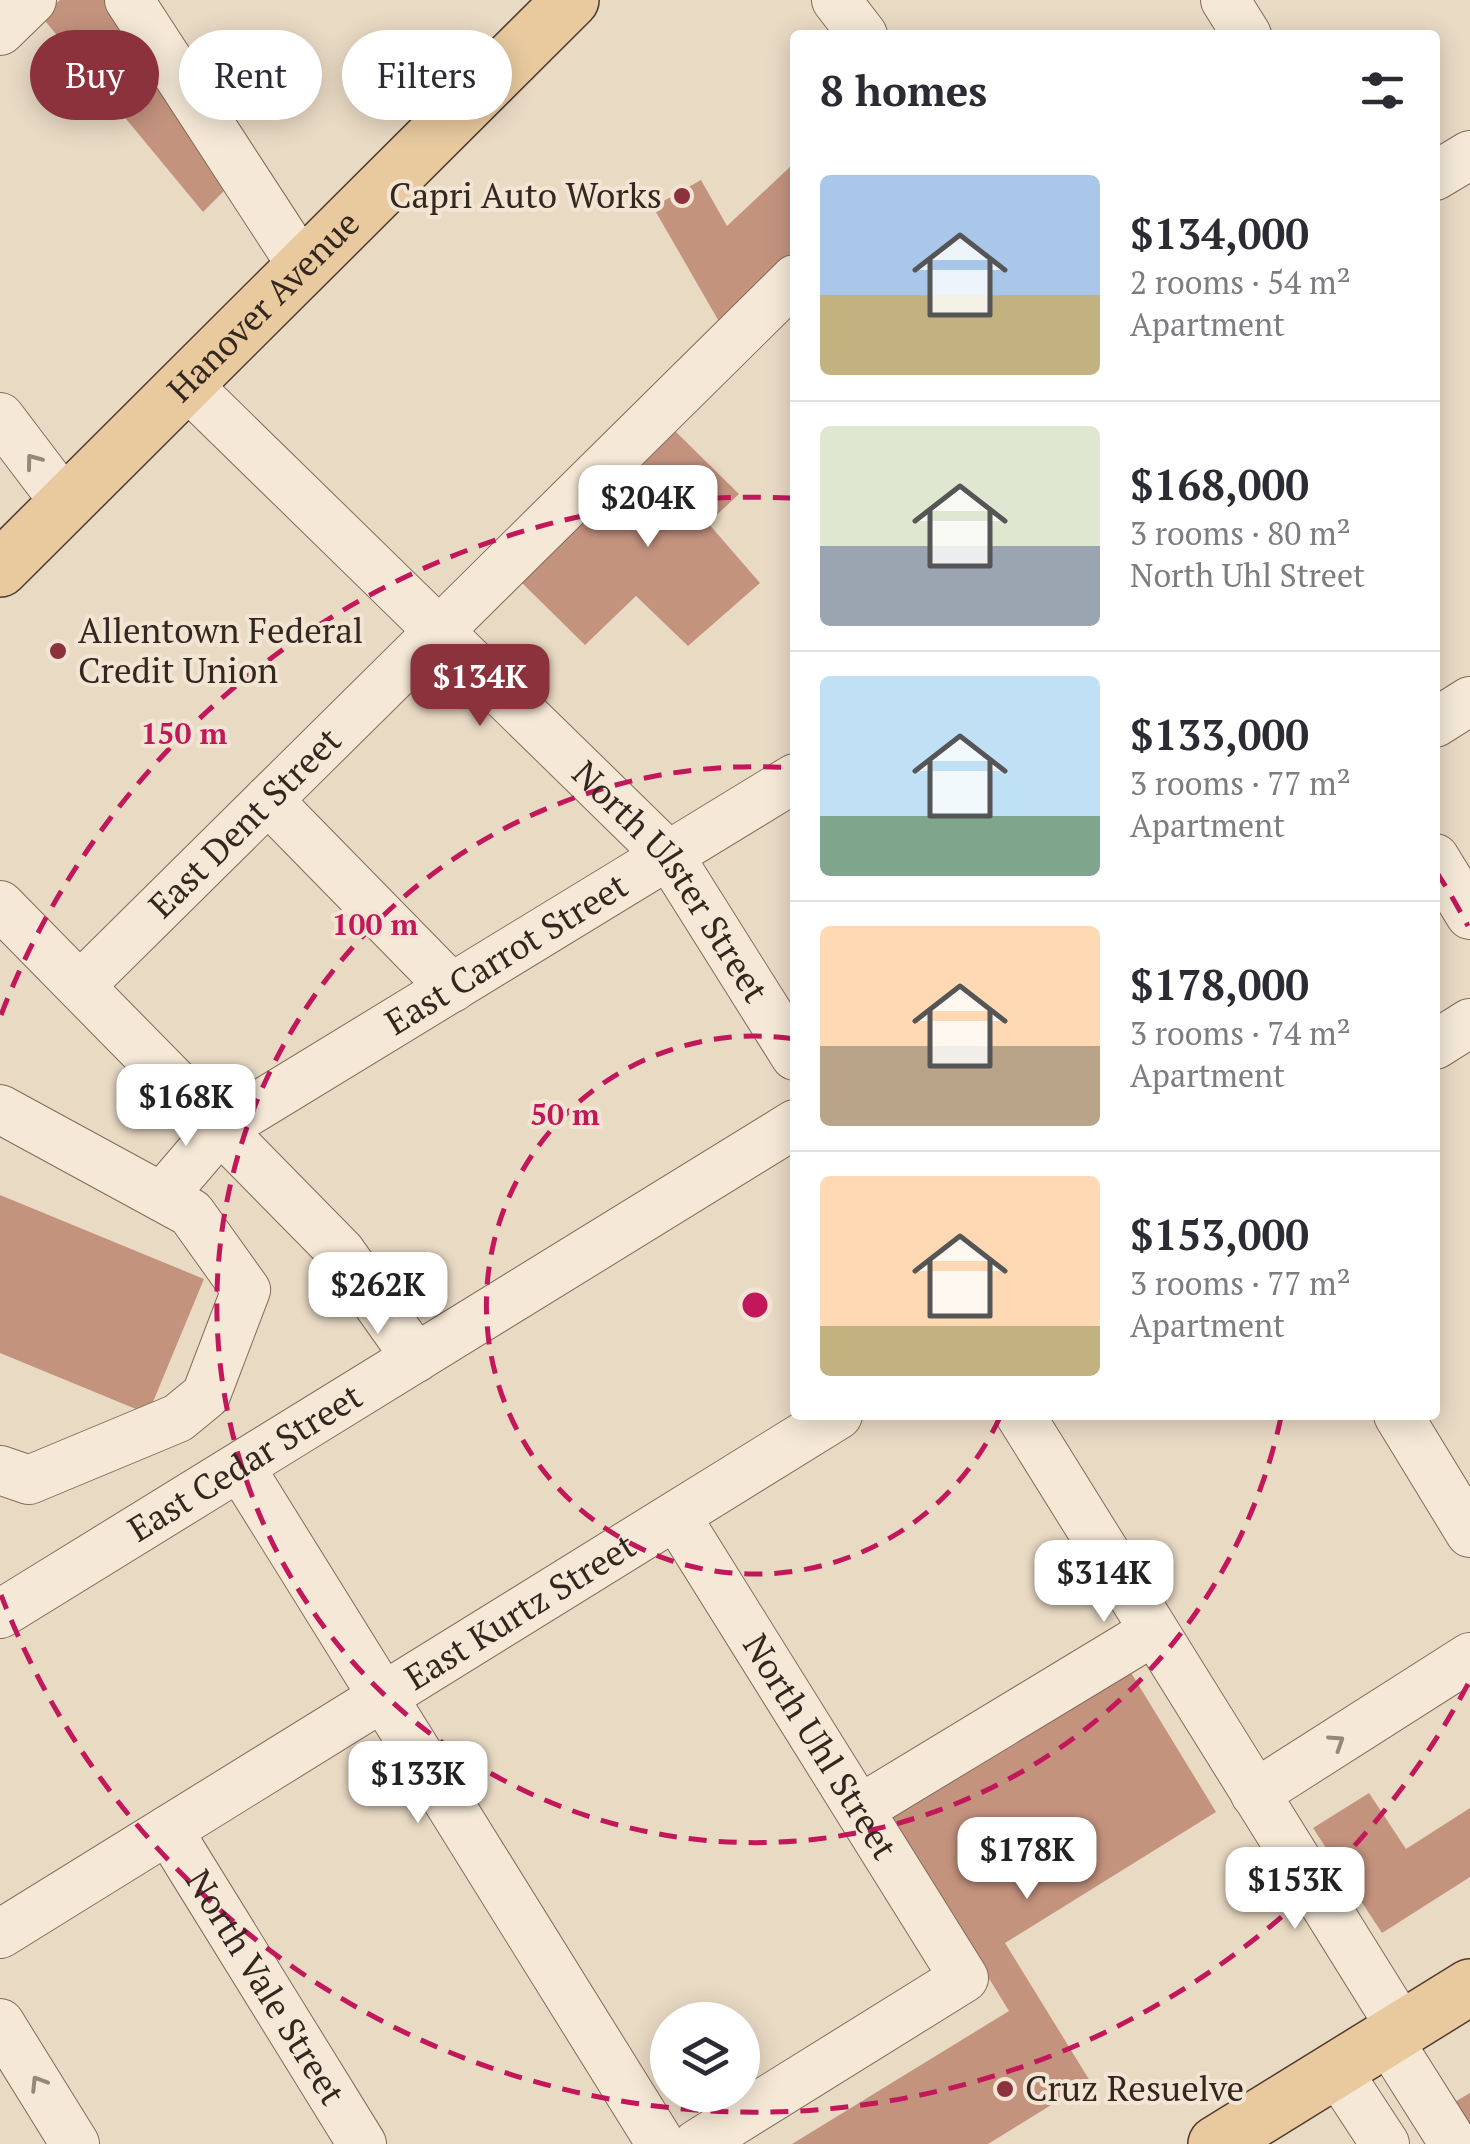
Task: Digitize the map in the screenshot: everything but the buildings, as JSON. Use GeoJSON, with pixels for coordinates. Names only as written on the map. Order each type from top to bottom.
{"type":"FeatureCollection","features":[{"type":"Feature","properties":{"kind":"main road","name":"Hanover Avenue"},"geometry":{"type":"LineString","coordinates":[[0,570],[571,0]]}},
{"type":"Feature","properties":{"kind":"main road"},"geometry":{"type":"LineString","coordinates":[[1216,2144],[1470,1986]]}},
{"type":"Feature","properties":{"kind":"street"},"geometry":{"type":"LineString","coordinates":[[0,31],[32,0]]}},
{"type":"Feature","properties":{"kind":"street"},"geometry":{"type":"LineString","coordinates":[[130,0],[304,269]]}},
{"type":"Feature","properties":{"kind":"street"},"geometry":{"type":"LineString","coordinates":[[836,0],[859,30]]}},
{"type":"Feature","properties":{"kind":"street"},"geometry":{"type":"LineString","coordinates":[[1440,173],[1470,154]]}},
{"type":"Feature","properties":{"kind":"street","name":"East Dent Street"},"geometry":{"type":"LineString","coordinates":[[80,986],[790,284]]}},
{"type":"Feature","properties":{"kind":"street","name":"North Ulster Street"},"geometry":{"type":"LineString","coordinates":[[187,385],[670,858],[790,1048]]}},
{"type":"Feature","properties":{"kind":"street"},"geometry":{"type":"LineString","coordinates":[[0,417],[66,504]]}},
{"type":"Feature","properties":{"kind":"street"},"geometry":{"type":"LineString","coordinates":[[1440,720],[1470,701]]}},
{"type":"Feature","properties":{"kind":"street","name":"East Carrot Street"},"geometry":{"type":"LineString","coordinates":[[162,1197],[220,1129],[670,858],[790,781]]}},
{"type":"Feature","properties":{"kind":"street"},"geometry":{"type":"LineString","coordinates":[[268,800],[452,988]]}},
{"type":"Feature","properties":{"kind":"street"},"geometry":{"type":"LineString","coordinates":[[1440,866],[1470,914]]}},
{"type":"Feature","properties":{"kind":"street"},"geometry":{"type":"LineString","coordinates":[[2,913],[80,986],[341,1252],[416,1358]]}},
{"type":"Feature","properties":{"kind":"street"},"geometry":{"type":"LineString","coordinates":[[1440,1042],[1470,1024]]}},
{"type":"Feature","properties":{"kind":"street"},"geometry":{"type":"LineString","coordinates":[[0,1109],[191,1213],[246,1290],[206,1395],[178,1418],[29,1480],[0,1470]]}},
{"type":"Feature","properties":{"kind":"street","name":"East Cedar Street"},"geometry":{"type":"LineString","coordinates":[[0,1614],[790,1127]]}},
{"type":"Feature","properties":{"kind":"street","name":"East Kurtz Street"},"geometry":{"type":"LineString","coordinates":[[0,1934],[830,1420]]}},
{"type":"Feature","properties":{"kind":"street"},"geometry":{"type":"LineString","coordinates":[[1023,1420],[1255,1794],[1454,2144]]}},
{"type":"Feature","properties":{"kind":"street"},"geometry":{"type":"LineString","coordinates":[[1401,1420],[1470,1533]]}},
{"type":"Feature","properties":{"kind":"street"},"geometry":{"type":"LineString","coordinates":[[240,1467],[662,2144]]}},
{"type":"Feature","properties":{"kind":"street","name":"North Uhl Street"},"geometry":{"type":"LineString","coordinates":[[676,1516],[964,1978],[697,2144]]}},
{"type":"Feature","properties":{"kind":"street"},"geometry":{"type":"LineString","coordinates":[[860,1809],[1154,1631]]}},
{"type":"Feature","properties":{"kind":"street"},"geometry":{"type":"LineString","coordinates":[[1255,1794],[1470,1657]]}},
{"type":"Feature","properties":{"kind":"street","name":"North Vale Street"},"geometry":{"type":"LineString","coordinates":[[168,1830],[362,2144]]}},
{"type":"Feature","properties":{"kind":"street"},"geometry":{"type":"LineString","coordinates":[[0,2023],[75,2144]]}},
{"type":"Feature","properties":{"kind":"street"},"geometry":{"type":"LineString","coordinates":[[1336,2069],[1385,2144]]}},
{"type":"Feature","properties":{"kind":"place","name":"Capri Auto Works"},"geometry":{"type":"Point","coordinates":[682,196]}},
{"type":"Feature","properties":{"kind":"place","name":"Allentown Federal Credit Union"},"geometry":{"type":"Point","coordinates":[58,651]}},
{"type":"Feature","properties":{"kind":"place","name":"Cruz Resuelve"},"geometry":{"type":"Point","coordinates":[1005,2089]}}]}
